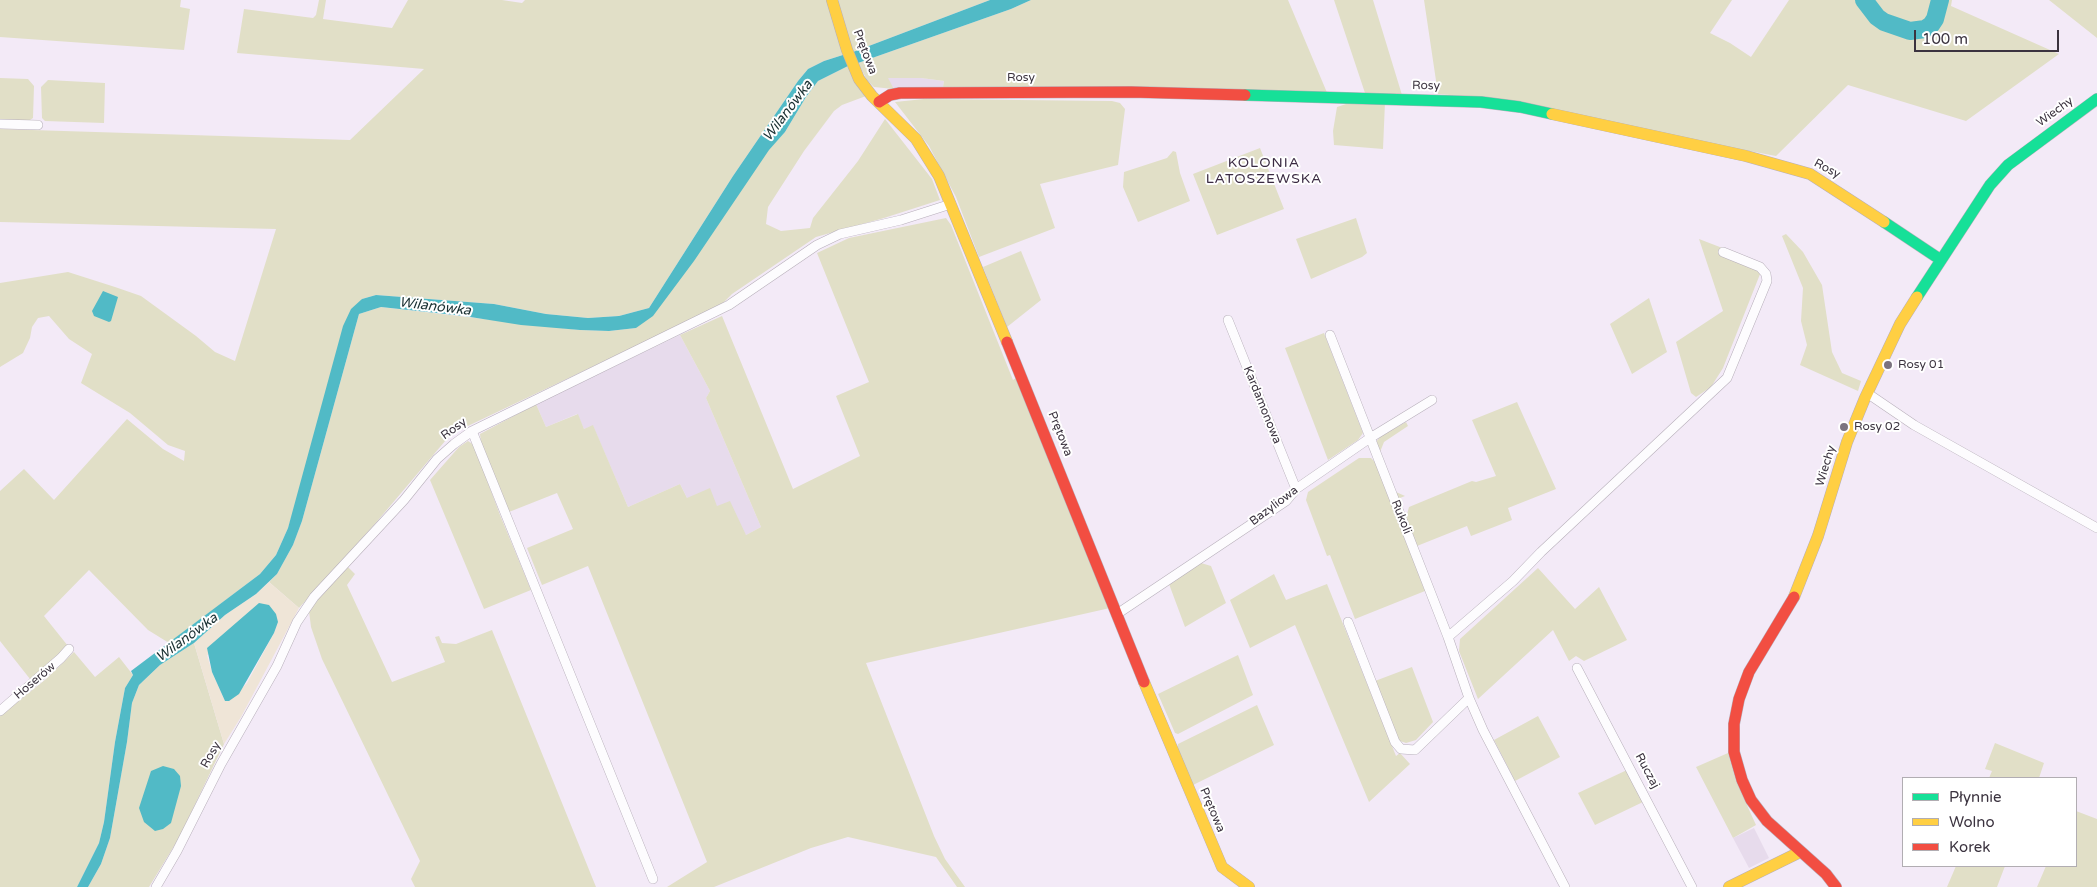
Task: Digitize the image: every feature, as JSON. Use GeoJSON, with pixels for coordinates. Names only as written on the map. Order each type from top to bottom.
{"type":"FeatureCollection","features":[{"type":"Feature","properties":{"kind":"street","name":"Prętowa"},"geometry":{"type":"LineString","coordinates":[[832,0],[847,50],[855,70],[867,91],[922,146],[939,176],[1220,864],[1249,887]]}},
{"type":"Feature","properties":{"kind":"street","name":"Rosy"},"geometry":{"type":"LineString","coordinates":[[879,102],[890,95],[900,93],[1131,92],[1481,102],[1520,107],[1746,156],[1810,174],[1941,260]]}},
{"type":"Feature","properties":{"kind":"street","name":"Wiechy"},"geometry":{"type":"LineString","coordinates":[[1836,887],[1826,874],[1767,821],[1751,800],[1742,780],[1734,752],[1734,724],[1739,699],[1749,672],[1785,614],[1809,562],[1847,442],[1867,393],[1900,324],[1990,186],[2008,164],[2097,99]]}},
{"type":"Feature","properties":{"kind":"street"},"geometry":{"type":"LineString","coordinates":[[0,124],[38,125]]}},
{"type":"Feature","properties":{"kind":"street","name":"Rosy"},"geometry":{"type":"LineString","coordinates":[[156,887],[177,851],[221,764],[278,666],[297,622],[314,597],[404,500],[437,459],[472,431],[730,306],[817,244],[840,234],[901,220],[951,204]]}},
{"type":"Feature","properties":{"kind":"street"},"geometry":{"type":"LineString","coordinates":[[1448,637],[1513,581],[1555,538],[1727,378],[1767,281],[1766,274],[1760,267],[1723,252]]}},
{"type":"Feature","properties":{"kind":"street","name":"Kardamonowa"},"geometry":{"type":"LineString","coordinates":[[1228,320],[1296,489]]}},
{"type":"Feature","properties":{"kind":"street","name":"Rukoli"},"geometry":{"type":"LineString","coordinates":[[1330,336],[1448,637],[1469,698]]}},
{"type":"Feature","properties":{"kind":"street"},"geometry":{"type":"LineString","coordinates":[[1867,393],[1914,425],[2097,528]]}},
{"type":"Feature","properties":{"kind":"street","name":"Bazyliowa"},"geometry":{"type":"LineString","coordinates":[[1117,614],[1286,501],[1296,489],[1370,438],[1432,400]]}},
{"type":"Feature","properties":{"kind":"street"},"geometry":{"type":"LineString","coordinates":[[472,431],[653,879]]}},
{"type":"Feature","properties":{"kind":"street"},"geometry":{"type":"LineString","coordinates":[[1348,622],[1395,742],[1401,749],[1415,750],[1469,698],[1483,730],[1565,887]]}},
{"type":"Feature","properties":{"kind":"street","name":"Hoserów"},"geometry":{"type":"LineString","coordinates":[[0,711],[69,649]]}},
{"type":"Feature","properties":{"kind":"street","name":"Ruczaj"},"geometry":{"type":"LineString","coordinates":[[1577,668],[1692,887]]}},
{"type":"Feature","properties":{"kind":"street"},"geometry":{"type":"LineString","coordinates":[[1729,887],[1800,852]]}},
{"type":"Feature","properties":{"kind":"shaded area"},"geometry":{"type":"Polygon","coordinates":[[[0,0],[181,0],[180,7],[190,9],[184,50],[0,37],[0,0]]]}},
{"type":"Feature","properties":{"kind":"shaded area"},"geometry":{"type":"Polygon","coordinates":[[[319,0],[326,0],[323,19],[392,28],[408,0],[502,0],[522,3],[525,0],[828,0],[846,54],[824,61],[808,69],[798,81],[733,176],[649,308],[619,316],[588,318],[546,314],[494,304],[376,295],[362,299],[288,528],[276,555],[260,574],[169,643],[148,630],[89,570],[44,616],[68,646],[30,679],[0,641],[0,491],[24,469],[54,500],[127,419],[163,449],[184,461],[185,451],[168,445],[130,413],[81,383],[92,354],[69,339],[49,316],[38,318],[32,327],[30,338],[23,353],[0,367],[0,283],[68,272],[115,287],[141,296],[215,352],[235,361],[276,229],[0,222],[0,129],[350,140],[424,69],[237,53],[244,9],[313,18],[316,15],[319,0]]]}},
{"type":"Feature","properties":{"kind":"shaded area"},"geometry":{"type":"Polygon","coordinates":[[[836,0],[990,0],[853,52],[836,0]]]}},
{"type":"Feature","properties":{"kind":"shaded area"},"geometry":{"type":"Polygon","coordinates":[[[1031,0],[1288,0],[1328,95],[943,87],[944,81],[921,78],[888,78],[894,89],[874,87],[867,80],[858,63],[1011,9],[1031,0]]]}},
{"type":"Feature","properties":{"kind":"shaded area"},"geometry":{"type":"Polygon","coordinates":[[[1334,0],[1373,0],[1402,95],[1366,96],[1334,0]]]}},
{"type":"Feature","properties":{"kind":"shaded area"},"geometry":{"type":"Polygon","coordinates":[[[1424,0],[1732,0],[1710,33],[1751,57],[1789,0],[1952,0],[1951,6],[2059,54],[1966,121],[1848,85],[1776,156],[1461,96],[1438,94],[1424,0]]]}},
{"type":"Feature","properties":{"kind":"shaded area"},"geometry":{"type":"Polygon","coordinates":[[[2049,0],[2097,0],[2097,38],[2049,0]]]}},
{"type":"Feature","properties":{"kind":"shaded area"},"geometry":{"type":"Polygon","coordinates":[[[850,65],[866,96],[842,105],[834,111],[804,151],[768,207],[766,224],[781,231],[810,228],[813,218],[858,161],[885,119],[932,179],[940,200],[816,237],[732,294],[720,306],[451,434],[374,525],[299,608],[269,582],[277,574],[293,545],[302,521],[359,314],[381,307],[580,330],[609,331],[636,328],[769,149],[785,132],[818,81],[850,65]]]}},
{"type":"Feature","properties":{"kind":"shaded area"},"geometry":{"type":"Polygon","coordinates":[[[0,78],[28,79],[34,86],[33,118],[27,122],[0,121],[0,78]]]}},
{"type":"Feature","properties":{"kind":"shaded area"},"geometry":{"type":"Polygon","coordinates":[[[887,78],[921,78],[944,81],[943,87],[894,89],[887,78]]]}},
{"type":"Feature","properties":{"kind":"shaded area"},"geometry":{"type":"Polygon","coordinates":[[[48,80],[105,83],[104,123],[45,121],[42,118],[41,87],[48,80]]]}},
{"type":"Feature","properties":{"kind":"shaded area"},"geometry":{"type":"Polygon","coordinates":[[[924,99],[1112,101],[1120,103],[1125,109],[1118,165],[1040,184],[1055,228],[979,257],[956,197],[929,146],[895,102],[924,99]]]}},
{"type":"Feature","properties":{"kind":"shaded area"},"geometry":{"type":"Polygon","coordinates":[[[1385,102],[1383,149],[1334,145],[1333,131],[1337,107],[1346,104],[1385,102]]]}},
{"type":"Feature","properties":{"kind":"shaded area"},"geometry":{"type":"Polygon","coordinates":[[[1260,148],[1284,209],[1217,235],[1193,174],[1260,148]]]}},
{"type":"Feature","properties":{"kind":"shaded area"},"geometry":{"type":"Polygon","coordinates":[[[1173,151],[1176,152],[1180,173],[1190,201],[1138,222],[1123,187],[1124,172],[1167,158],[1173,151]]]}},
{"type":"Feature","properties":{"kind":"shaded area"},"geometry":{"type":"Polygon","coordinates":[[[946,218],[951,225],[1013,380],[1016,378],[1110,608],[866,663],[934,836],[945,859],[965,887],[957,887],[936,857],[848,837],[811,848],[714,887],[667,887],[707,862],[588,566],[542,585],[527,548],[573,529],[557,493],[509,512],[481,442],[480,434],[536,404],[546,427],[578,414],[584,429],[593,425],[628,507],[680,484],[687,498],[710,488],[717,506],[730,501],[746,535],[761,527],[706,398],[710,391],[680,335],[722,316],[793,489],[860,456],[836,396],[869,382],[817,253],[849,238],[946,218]]]}},
{"type":"Feature","properties":{"kind":"shaded area"},"geometry":{"type":"Polygon","coordinates":[[[1356,218],[1367,253],[1362,257],[1311,279],[1296,239],[1356,218]]]}},
{"type":"Feature","properties":{"kind":"shaded area"},"geometry":{"type":"Polygon","coordinates":[[[1786,234],[1803,252],[1822,285],[1832,352],[1842,373],[1861,381],[1858,391],[1800,365],[1807,345],[1801,321],[1803,288],[1782,236],[1786,234]]]}},
{"type":"Feature","properties":{"kind":"shaded area"},"geometry":{"type":"Polygon","coordinates":[[[1699,239],[1764,264],[1723,368],[1711,387],[1696,397],[1691,393],[1676,342],[1723,311],[1699,239]]]}},
{"type":"Feature","properties":{"kind":"shaded area"},"geometry":{"type":"Polygon","coordinates":[[[1021,251],[1041,300],[1007,327],[983,267],[1021,251]]]}},
{"type":"Feature","properties":{"kind":"shaded area"},"geometry":{"type":"Polygon","coordinates":[[[1649,298],[1667,352],[1632,374],[1610,324],[1649,298]]]}},
{"type":"Feature","properties":{"kind":"shaded area"},"geometry":{"type":"Polygon","coordinates":[[[1324,333],[1363,433],[1358,440],[1328,460],[1285,348],[1324,333]]]}},
{"type":"Feature","properties":{"kind":"shaded area"},"geometry":{"type":"Polygon","coordinates":[[[680,335],[710,391],[706,398],[761,527],[746,535],[717,507],[687,498],[680,484],[628,507],[593,426],[584,429],[577,414],[546,427],[536,404],[680,335]]]}},
{"type":"Feature","properties":{"kind":"shaded area"},"geometry":{"type":"Polygon","coordinates":[[[1517,402],[1556,489],[1508,508],[1512,520],[1471,536],[1467,526],[1417,546],[1406,518],[1409,507],[1472,481],[1476,482],[1496,476],[1472,420],[1517,402]]]}},
{"type":"Feature","properties":{"kind":"shaded area"},"geometry":{"type":"Polygon","coordinates":[[[1406,422],[1408,426],[1384,442],[1380,452],[1396,492],[1405,496],[1398,498],[1375,443],[1381,436],[1406,422]]]}},
{"type":"Feature","properties":{"kind":"shaded area"},"geometry":{"type":"Polygon","coordinates":[[[468,441],[474,445],[531,590],[484,609],[430,480],[459,447],[468,441]]]}},
{"type":"Feature","properties":{"kind":"shaded area"},"geometry":{"type":"Polygon","coordinates":[[[1359,458],[1371,458],[1376,463],[1425,591],[1355,619],[1330,555],[1327,556],[1306,500],[1308,492],[1359,458]]]}},
{"type":"Feature","properties":{"kind":"shaded area"},"geometry":{"type":"Polygon","coordinates":[[[1201,563],[1211,566],[1226,603],[1185,627],[1169,584],[1201,563]]]}},
{"type":"Feature","properties":{"kind":"shaded area"},"geometry":{"type":"Polygon","coordinates":[[[348,567],[355,574],[347,585],[392,682],[445,662],[435,637],[439,636],[442,643],[456,644],[492,630],[596,887],[415,887],[411,879],[420,861],[322,659],[311,627],[309,611],[331,583],[348,567]]]}},
{"type":"Feature","properties":{"kind":"shaded area"},"geometry":{"type":"Polygon","coordinates":[[[1538,568],[1575,609],[1599,587],[1627,640],[1584,661],[1576,656],[1569,661],[1553,630],[1478,699],[1459,651],[1460,639],[1538,568]]]}},
{"type":"Feature","properties":{"kind":"shaded area"},"geometry":{"type":"Polygon","coordinates":[[[1274,574],[1286,600],[1327,584],[1396,756],[1400,753],[1410,764],[1369,802],[1295,625],[1250,648],[1230,600],[1274,574]]]}},
{"type":"Feature","properties":{"kind":"shaded area"},"geometry":{"type":"Polygon","coordinates":[[[194,643],[224,744],[179,838],[149,887],[88,887],[101,864],[110,838],[132,703],[139,685],[160,665],[194,643]]]}},
{"type":"Feature","properties":{"kind":"shaded area"},"geometry":{"type":"Polygon","coordinates":[[[74,652],[95,677],[119,657],[133,675],[125,688],[99,843],[77,887],[0,887],[0,716],[46,679],[74,652]]]}},
{"type":"Feature","properties":{"kind":"shaded area"},"geometry":{"type":"Polygon","coordinates":[[[1238,655],[1253,695],[1178,734],[1175,733],[1158,694],[1238,655]]]}},
{"type":"Feature","properties":{"kind":"shaded area"},"geometry":{"type":"Polygon","coordinates":[[[1412,667],[1433,722],[1416,740],[1406,743],[1400,741],[1395,734],[1375,681],[1412,667]]]}},
{"type":"Feature","properties":{"kind":"shaded area"},"geometry":{"type":"Polygon","coordinates":[[[1257,705],[1274,745],[1191,786],[1177,751],[1178,744],[1257,705]]]}},
{"type":"Feature","properties":{"kind":"shaded area"},"geometry":{"type":"Polygon","coordinates":[[[1538,716],[1560,757],[1515,781],[1494,740],[1538,716]]]}},
{"type":"Feature","properties":{"kind":"shaded area"},"geometry":{"type":"Polygon","coordinates":[[[1995,743],[2044,763],[2039,777],[1989,777],[1992,771],[1985,769],[1995,743]]]}},
{"type":"Feature","properties":{"kind":"shaded area"},"geometry":{"type":"Polygon","coordinates":[[[1728,753],[1736,781],[1756,825],[1733,838],[1696,767],[1728,753]]]}},
{"type":"Feature","properties":{"kind":"shaded area"},"geometry":{"type":"Polygon","coordinates":[[[1627,770],[1643,802],[1595,825],[1578,793],[1627,770]]]}},
{"type":"Feature","properties":{"kind":"shaded area"},"geometry":{"type":"Polygon","coordinates":[[[2077,811],[2097,819],[2097,887],[2037,887],[2046,867],[2077,867],[2077,811]]]}},
{"type":"Feature","properties":{"kind":"shaded area"},"geometry":{"type":"Polygon","coordinates":[[[1754,828],[1769,858],[1749,868],[1733,838],[1754,828]]]}},
{"type":"Feature","properties":{"kind":"shaded area"},"geometry":{"type":"Polygon","coordinates":[[[1956,867],[2005,867],[1997,887],[1947,887],[1956,867]]]}},
{"type":"Feature","properties":{"kind":"sand"},"geometry":{"type":"Polygon","coordinates":[[[269,582],[299,608],[241,717],[224,744],[194,643],[225,615],[256,594],[269,582]],[[278,622],[207,655],[212,672],[225,701],[229,701],[247,683],[278,622]]]}},
{"type":"Feature","properties":{"kind":"water"},"geometry":{"type":"Polygon","coordinates":[[[990,0],[1031,0],[1011,9],[858,63],[853,52],[990,0]]]}},
{"type":"Feature","properties":{"kind":"water"},"geometry":{"type":"Polygon","coordinates":[[[846,54],[850,65],[818,81],[785,132],[769,150],[694,261],[653,316],[636,328],[609,331],[580,330],[521,325],[464,316],[381,307],[359,314],[302,521],[293,545],[277,574],[256,594],[225,615],[194,643],[160,665],[139,685],[132,703],[110,838],[101,864],[88,887],[77,887],[99,843],[125,688],[133,675],[131,671],[260,574],[276,555],[288,528],[343,326],[351,309],[362,299],[376,295],[494,304],[546,314],[588,318],[619,316],[649,308],[733,176],[798,81],[808,69],[824,61],[846,54]]]}},
{"type":"Feature","properties":{"kind":"water"},"geometry":{"type":"Polygon","coordinates":[[[103,291],[118,297],[111,321],[109,322],[94,316],[92,311],[103,291]]]}},
{"type":"Feature","properties":{"kind":"water"},"geometry":{"type":"Polygon","coordinates":[[[259,603],[269,605],[276,614],[278,622],[274,633],[239,694],[229,701],[225,701],[212,672],[207,648],[259,603]]]}},
{"type":"Feature","properties":{"kind":"water"},"geometry":{"type":"Polygon","coordinates":[[[163,766],[174,769],[180,776],[181,786],[171,823],[163,829],[155,831],[144,822],[139,808],[151,771],[163,766]]]}},
{"type":"Feature","properties":{"kind":"waterway","name":"Wilanówka"},"geometry":{"type":"LineString","coordinates":[[1864,0],[1877,17],[1884,22],[1910,31],[1925,29],[1931,25],[1935,19],[1940,0]]}},
{"type":"Feature","properties":{"kind":"traffic: fast"},"geometry":{"type":"LineString","coordinates":[[1245,95],[1481,102],[1520,107],[1552,114]]}},
{"type":"Feature","properties":{"kind":"traffic: fast"},"geometry":{"type":"LineString","coordinates":[[1917,297],[1990,185],[2008,165],[2097,99]]}},
{"type":"Feature","properties":{"kind":"traffic: fast"},"geometry":{"type":"LineString","coordinates":[[1884,222],[1941,260]]}},
{"type":"Feature","properties":{"kind":"traffic: slow"},"geometry":{"type":"LineString","coordinates":[[832,0],[847,50],[859,79],[872,96],[916,139],[939,176],[1007,342]]}},
{"type":"Feature","properties":{"kind":"traffic: slow"},"geometry":{"type":"LineString","coordinates":[[1552,114],[1746,156],[1810,174],[1884,222]]}},
{"type":"Feature","properties":{"kind":"traffic: slow"},"geometry":{"type":"LineString","coordinates":[[1794,597],[1818,536],[1847,442],[1865,398],[1900,324],[1917,297]]}},
{"type":"Feature","properties":{"kind":"traffic: slow"},"geometry":{"type":"LineString","coordinates":[[1144,682],[1222,867],[1249,887]]}},
{"type":"Feature","properties":{"kind":"traffic: slow"},"geometry":{"type":"LineString","coordinates":[[1729,887],[1800,852]]}},
{"type":"Feature","properties":{"kind":"traffic: jam"},"geometry":{"type":"LineString","coordinates":[[879,102],[890,95],[900,93],[1131,92],[1245,95]]}},
{"type":"Feature","properties":{"kind":"traffic: jam"},"geometry":{"type":"LineString","coordinates":[[1007,342],[1144,682]]}},
{"type":"Feature","properties":{"kind":"traffic: jam"},"geometry":{"type":"LineString","coordinates":[[1794,597],[1749,672],[1739,699],[1734,724],[1734,752],[1742,780],[1751,800],[1767,821],[1826,874],[1836,887]]}},
{"type":"Feature","properties":{"kind":"place","name":"Rosy 01"},"geometry":{"type":"Point","coordinates":[1888,365]}},
{"type":"Feature","properties":{"kind":"place","name":"Rosy 02"},"geometry":{"type":"Point","coordinates":[1844,427]}},
{"type":"Feature","properties":{"kind":"district","name":"KOLONIA LATOSZEWSKA"},"geometry":{"type":"Point","coordinates":[1264,172]}}]}
